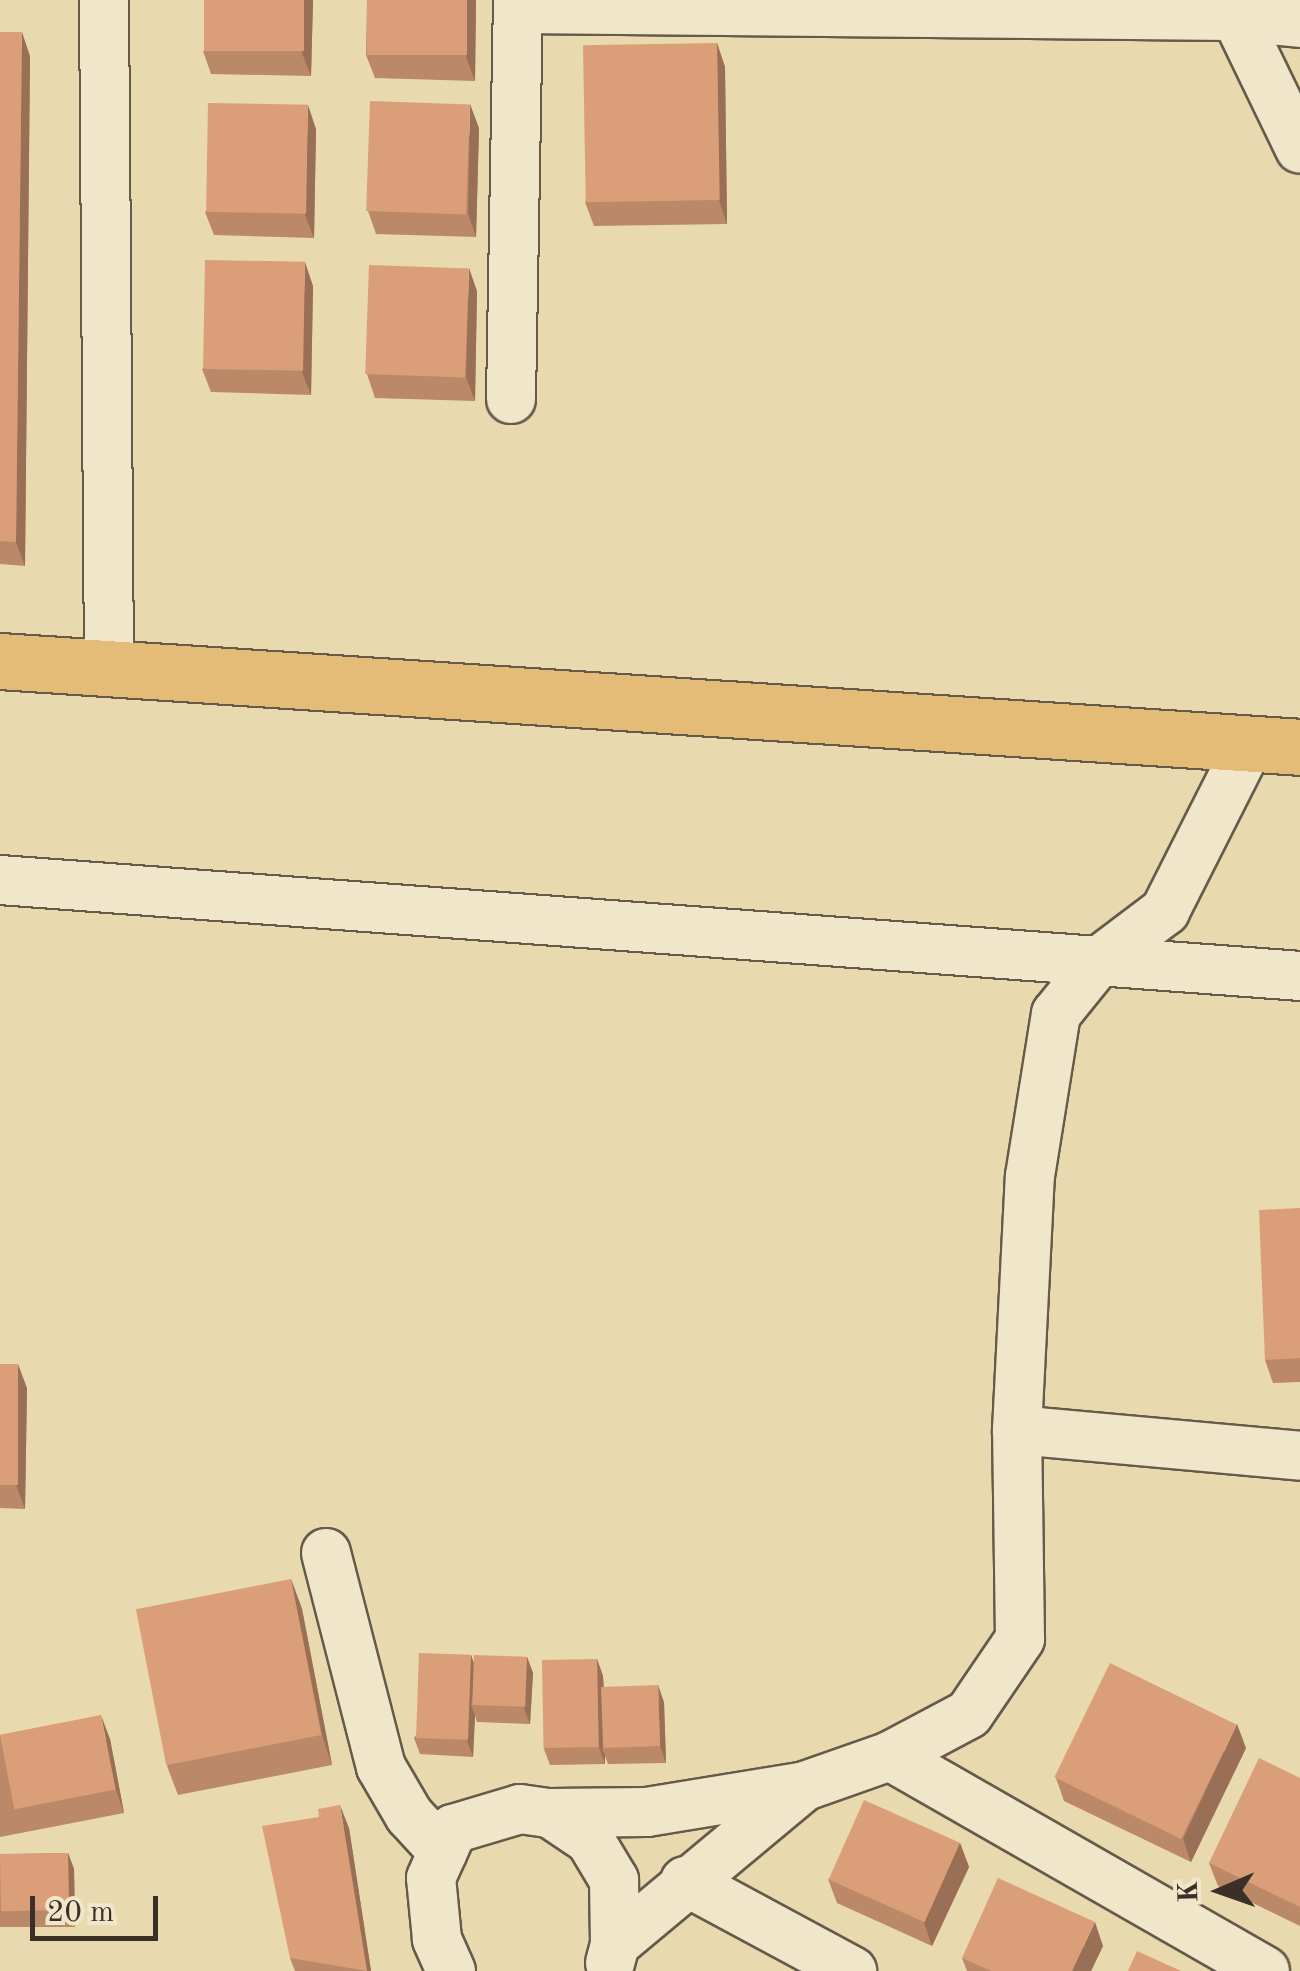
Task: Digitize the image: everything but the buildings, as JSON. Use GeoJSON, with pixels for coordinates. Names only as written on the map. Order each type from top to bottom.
{"type":"FeatureCollection","features":[{"type":"Feature","properties":{"kind":"main road"},"geometry":{"type":"LineString","coordinates":[[0,661],[1275,745]]}},
{"type":"Feature","properties":{"kind":"street"},"geometry":{"type":"LineString","coordinates":[[104,0],[109,669]]}},
{"type":"Feature","properties":{"kind":"street"},"geometry":{"type":"LineString","coordinates":[[511,399],[518,5],[1230,8],[1300,23]]}},
{"type":"Feature","properties":{"kind":"street"},"geometry":{"type":"LineString","coordinates":[[1230,8],[1300,150]]}},
{"type":"Feature","properties":{"kind":"street"},"geometry":{"type":"LineString","coordinates":[[451,1971],[437,1938],[431,1878],[453,1829],[520,1809],[550,1813],[647,1812],[805,1786],[890,1756],[969,1714],[1020,1639],[1016,1430],[1030,1176],[1056,1014],[1099,961],[1165,911],[1275,745]]}},
{"type":"Feature","properties":{"kind":"street"},"geometry":{"type":"LineString","coordinates":[[0,880],[1300,976]]}},
{"type":"Feature","properties":{"kind":"street"},"geometry":{"type":"LineString","coordinates":[[1016,1430],[1300,1456]]}},
{"type":"Feature","properties":{"kind":"street"},"geometry":{"type":"LineString","coordinates":[[326,1553],[380,1767],[409,1815],[443,1852]]}},
{"type":"Feature","properties":{"kind":"street"},"geometry":{"type":"LineString","coordinates":[[890,1756],[1265,1971]]}},
{"type":"Feature","properties":{"kind":"street"},"geometry":{"type":"LineString","coordinates":[[611,1958],[686,1881],[805,1786]]}},
{"type":"Feature","properties":{"kind":"street"},"geometry":{"type":"LineString","coordinates":[[550,1813],[590,1840],[614,1880],[611,1958]]}},
{"type":"Feature","properties":{"kind":"street"},"geometry":{"type":"LineString","coordinates":[[686,1881],[852,1971]]}}]}
